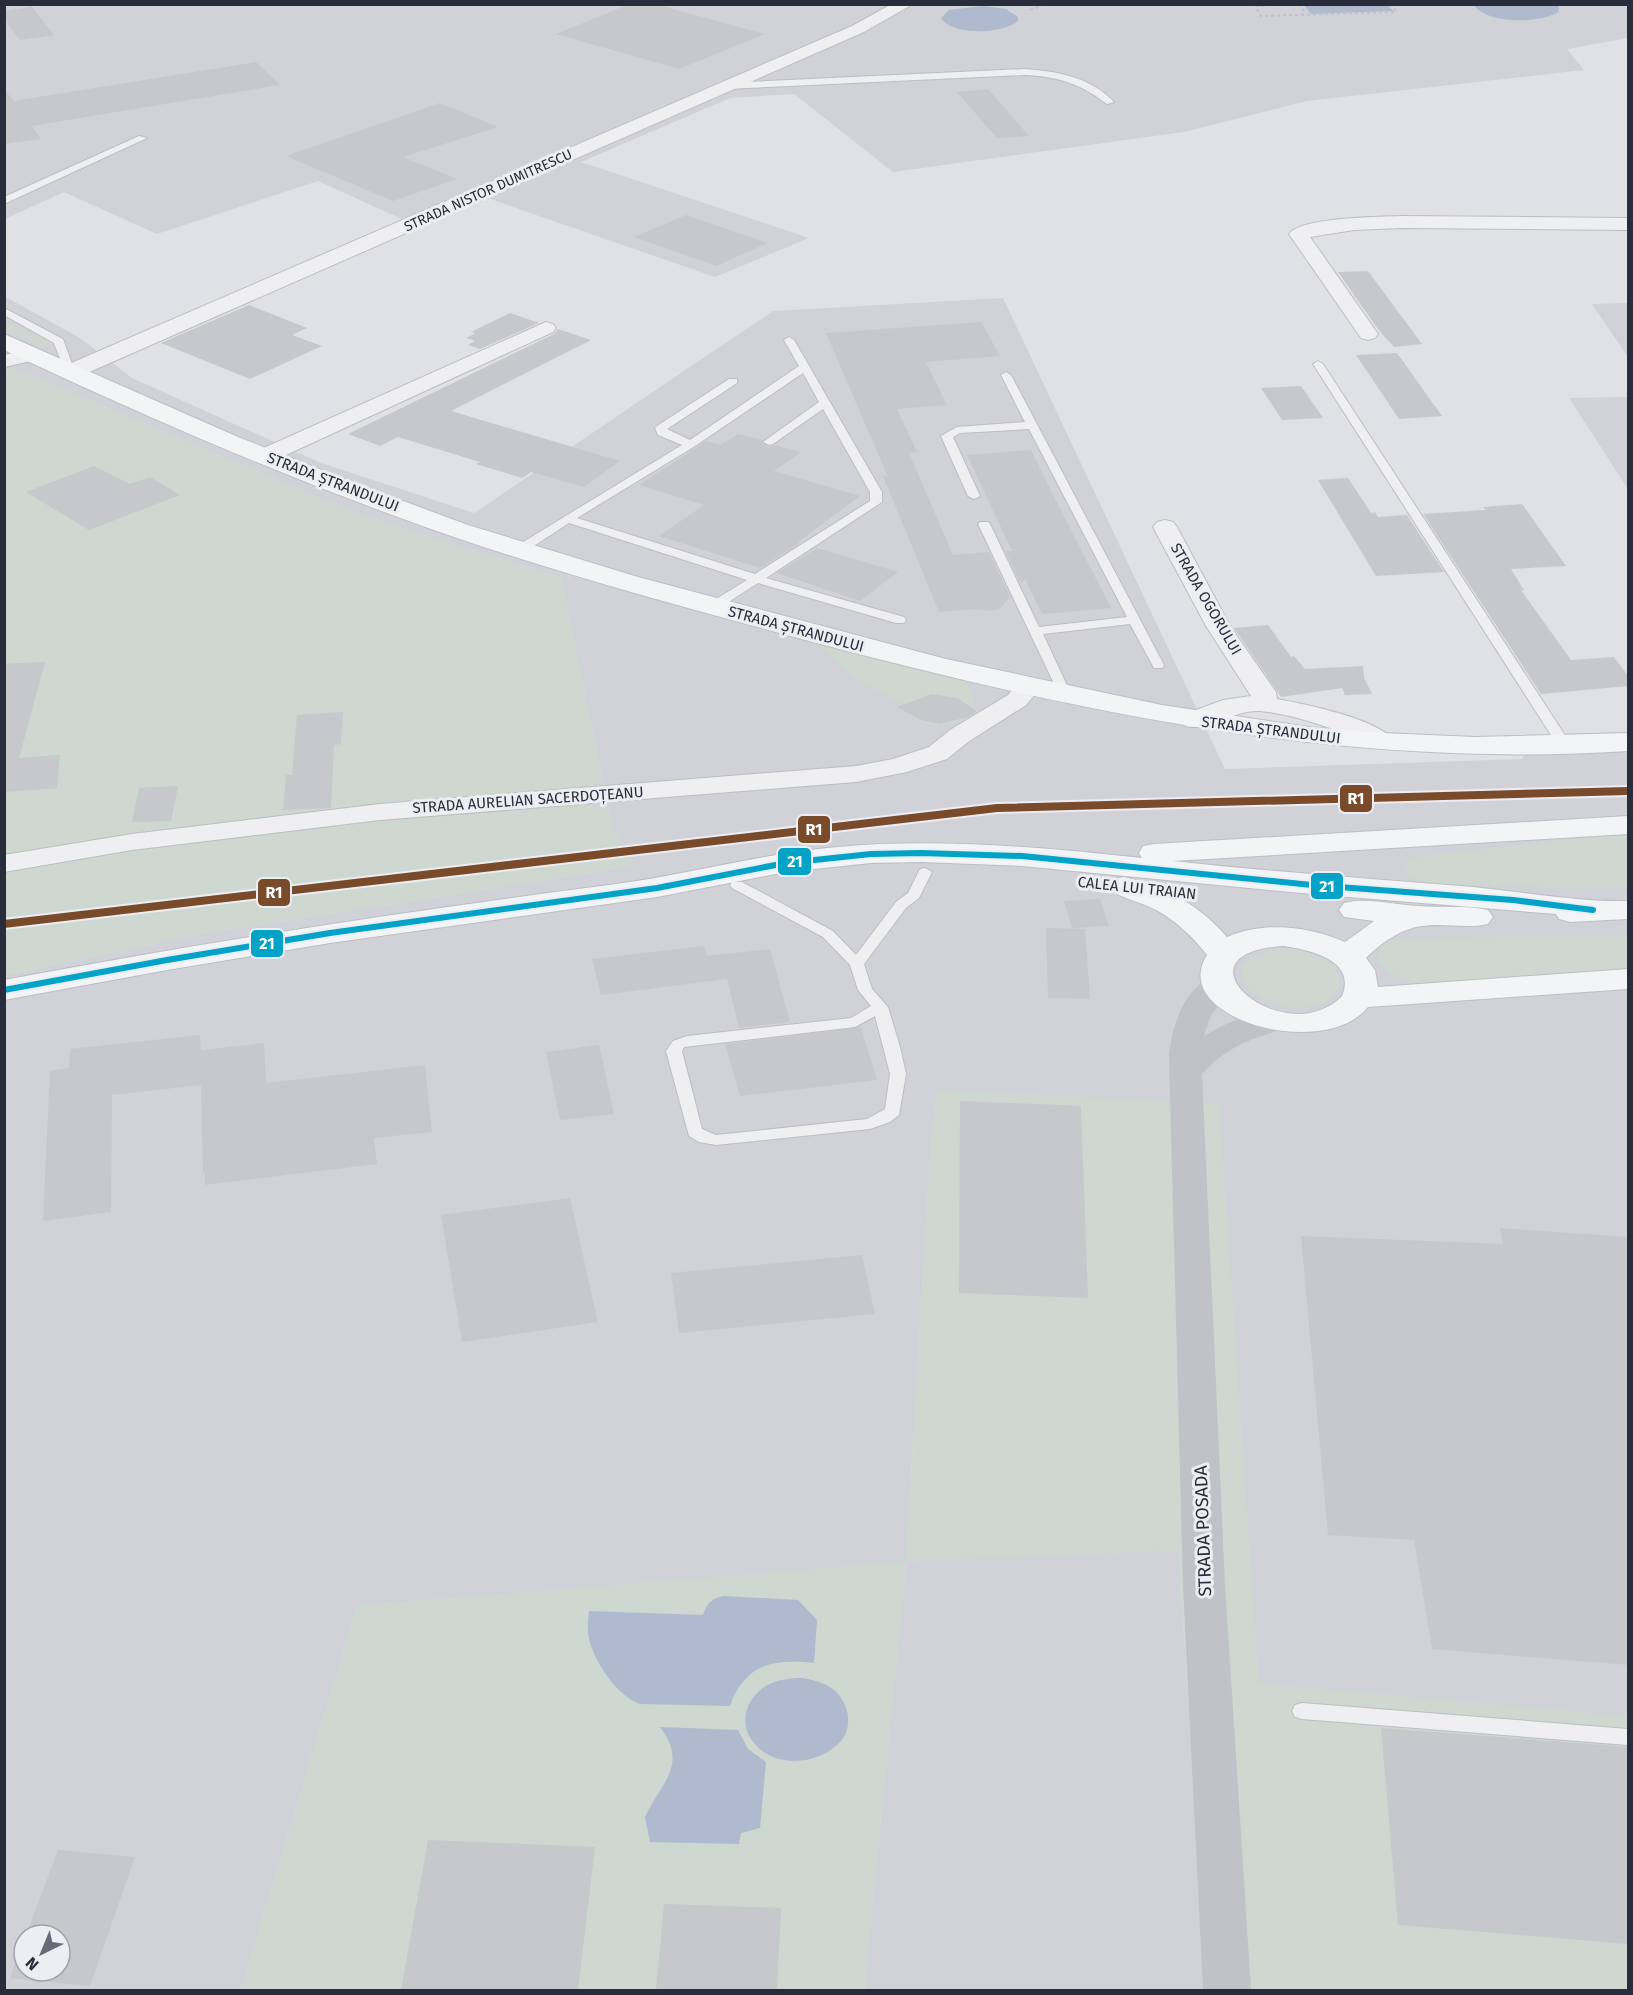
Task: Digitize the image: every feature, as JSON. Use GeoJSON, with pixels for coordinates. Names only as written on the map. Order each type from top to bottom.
{"type":"FeatureCollection","features":[{"type":"Feature","properties":{"kind":"main road","name":"STRADA ȘTRANDULUI"},"geometry":{"type":"LineString","coordinates":[[4,341],[131,401],[265,456],[362,494],[519,550],[712,607],[935,665],[1194,720],[1307,735],[1433,745],[1565,746],[1629,742]]}},
{"type":"Feature","properties":{"kind":"main road"},"geometry":{"type":"LineString","coordinates":[[1056,858],[1378,842],[1629,825]]}},
{"type":"Feature","properties":{"kind":"main road"},"geometry":{"type":"LineString","coordinates":[[1378,842],[1372,849],[1368,862],[1370,869],[1392,891]]}},
{"type":"Feature","properties":{"kind":"main road","name":"CALEA LUI TRAIAN"},"geometry":{"type":"LineString","coordinates":[[4,990],[246,945],[439,916],[681,885],[764,866],[865,854],[937,852],[1056,858],[1255,880],[1535,901],[1593,910]]}},
{"type":"Feature","properties":{"kind":"main road","name":"CALEA LUI TRAIAN"},"geometry":{"type":"LineString","coordinates":[[681,885],[737,885],[848,874],[926,872],[1124,886],[1419,916],[1532,916],[1593,910],[1629,910]]}},
{"type":"Feature","properties":{"kind":"main road"},"geometry":{"type":"LineString","coordinates":[[1124,886],[1154,894],[1189,916],[1221,969],[1226,996],[1239,1007],[1276,1021],[1317,1021],[1342,1012],[1358,998],[1362,988],[1361,978],[1348,958],[1330,947],[1308,939],[1284,936],[1260,937],[1239,944],[1221,969]]}},
{"type":"Feature","properties":{"kind":"main road"},"geometry":{"type":"LineString","coordinates":[[1348,958],[1358,946],[1382,929],[1419,916]]}},
{"type":"Feature","properties":{"kind":"main road"},"geometry":{"type":"LineString","coordinates":[[1358,998],[1629,979]]}},
{"type":"Feature","properties":{"kind":"street","name":"STRADA NISTOR DUMITRESCU"},"geometry":{"type":"LineString","coordinates":[[70,372],[882,18],[905,4]]}},
{"type":"Feature","properties":{"kind":"street"},"geometry":{"type":"LineString","coordinates":[[1368,334],[1301,240],[1299,234],[1304,230],[1345,224],[1488,222],[1629,224]]}},
{"type":"Feature","properties":{"kind":"street"},"geometry":{"type":"LineString","coordinates":[[265,456],[546,328]]}},
{"type":"Feature","properties":{"kind":"street"},"geometry":{"type":"LineString","coordinates":[[4,361],[33,355]]}},
{"type":"Feature","properties":{"kind":"street","name":"STRADA OGORULUI"},"geometry":{"type":"LineString","coordinates":[[1165,527],[1218,626],[1263,692],[1264,699],[1259,703]]}},
{"type":"Feature","properties":{"kind":"street","name":"STRADA AURELIAN SACERDOȚEANU"},"geometry":{"type":"LineString","coordinates":[[4,864],[132,842],[380,812],[856,774],[898,766],[938,753],[959,736],[1017,700],[1029,686]]}},
{"type":"Feature","properties":{"kind":"street"},"geometry":{"type":"LineString","coordinates":[[1194,720],[1232,706],[1259,703],[1312,712],[1353,726],[1382,742]]}},
{"type":"Feature","properties":{"kind":"street","name":"STRADA POSADA"},"geometry":{"type":"LineString","coordinates":[[1221,969],[1190,1022],[1186,1040],[1185,1072],[1204,1585],[1227,1990]]}},
{"type":"Feature","properties":{"kind":"street"},"geometry":{"type":"LineString","coordinates":[[1185,1072],[1200,1054],[1224,1037],[1276,1021]]}},
{"type":"Feature","properties":{"kind":"lane"},"geometry":{"type":"LineString","coordinates":[[727,86],[1012,72],[1052,73],[1070,77],[1089,86],[1110,102]]}},
{"type":"Feature","properties":{"kind":"lane"},"geometry":{"type":"LineString","coordinates":[[4,201],[142,138]]}},
{"type":"Feature","properties":{"kind":"lane"},"geometry":{"type":"LineString","coordinates":[[4,311],[59,341],[70,372]]}},
{"type":"Feature","properties":{"kind":"lane"},"geometry":{"type":"LineString","coordinates":[[712,607],[876,502],[876,492],[789,340]]}},
{"type":"Feature","properties":{"kind":"lane"},"geometry":{"type":"LineString","coordinates":[[1318,364],[1565,746]]}},
{"type":"Feature","properties":{"kind":"lane"},"geometry":{"type":"LineString","coordinates":[[519,550],[691,444],[803,368]]}},
{"type":"Feature","properties":{"kind":"lane"},"geometry":{"type":"LineString","coordinates":[[1006,375],[1158,664]]}},
{"type":"Feature","properties":{"kind":"lane"},"geometry":{"type":"LineString","coordinates":[[691,444],[669,437],[662,433],[661,428],[733,381]]}},
{"type":"Feature","properties":{"kind":"lane"},"geometry":{"type":"LineString","coordinates":[[768,442],[824,403]]}},
{"type":"Feature","properties":{"kind":"lane"},"geometry":{"type":"LineString","coordinates":[[974,496],[947,436],[957,430],[1033,425]]}},
{"type":"Feature","properties":{"kind":"lane"},"geometry":{"type":"LineString","coordinates":[[568,519],[754,578],[900,620]]}},
{"type":"Feature","properties":{"kind":"lane"},"geometry":{"type":"LineString","coordinates":[[984,524],[1065,694]]}},
{"type":"Feature","properties":{"kind":"lane"},"geometry":{"type":"LineString","coordinates":[[1034,631],[1136,620]]}},
{"type":"Feature","properties":{"kind":"lane"},"geometry":{"type":"LineString","coordinates":[[857,963],[901,905],[914,895],[926,872]]}},
{"type":"Feature","properties":{"kind":"lane"},"geometry":{"type":"LineString","coordinates":[[737,885],[828,934],[857,963],[865,990],[880,1007],[892,1047],[898,1074],[893,1111],[870,1124],[716,1140],[705,1138],[695,1132],[674,1051],[678,1044],[687,1041],[855,1022],[880,1007]]}},
{"type":"Feature","properties":{"kind":"lane"},"geometry":{"type":"LineString","coordinates":[[1302,1710],[1629,1737]]}},
{"type":"Feature","properties":{"kind":"path"},"geometry":{"type":"LineString","coordinates":[[1030,10],[1047,4]]}},
{"type":"Feature","properties":{"kind":"path"},"geometry":{"type":"LineString","coordinates":[[1255,5],[1297,4],[1306,15]]}},
{"type":"Feature","properties":{"kind":"path"},"geometry":{"type":"LineString","coordinates":[[1255,5],[1262,16],[1397,12],[1390,4]]}},
{"type":"Feature","properties":{"kind":"shaded area"},"geometry":{"type":"Polygon","coordinates":[[[1628,4],[1628,38],[1567,49],[1584,70],[1306,101],[1184,132],[893,172],[794,94],[730,98],[581,162],[809,238],[715,277],[473,193],[406,221],[318,181],[157,234],[64,192],[5,219],[4,5],[1628,4]]]}},
{"type":"Feature","properties":{"kind":"shaded area"},"geometry":{"type":"Polygon","coordinates":[[[4,296],[80,338],[132,378],[321,463],[474,513],[773,311],[1003,298],[1225,769],[1522,759],[1535,735],[1628,732],[1628,1990],[1258,1683],[937,1090],[931,1141],[906,1561],[1178,1550],[1209,1990],[864,1990],[906,1562],[357,1606],[241,1990],[5,1990],[5,975],[201,934],[634,866],[612,825],[561,578],[363,516],[20,371],[5,368],[4,296]]]}},
{"type":"Feature","properties":{"kind":"shaded area"},"geometry":{"type":"Polygon","coordinates":[[[1628,303],[1628,357],[1592,304],[1628,303]]]}},
{"type":"Feature","properties":{"kind":"shaded area"},"geometry":{"type":"Polygon","coordinates":[[[4,321],[47,342],[48,346],[43,347],[5,331],[4,321]]]}},
{"type":"Feature","properties":{"kind":"shaded area"},"geometry":{"type":"Polygon","coordinates":[[[4,368],[20,371],[363,516],[561,578],[612,825],[634,866],[201,934],[5,975],[4,368]]]}},
{"type":"Feature","properties":{"kind":"shaded area"},"geometry":{"type":"Polygon","coordinates":[[[1628,397],[1628,489],[1569,398],[1628,397]]]}},
{"type":"Feature","properties":{"kind":"shaded area"},"geometry":{"type":"Polygon","coordinates":[[[816,642],[966,682],[975,697],[971,712],[954,722],[943,724],[933,725],[914,719],[902,703],[846,671],[816,642]]]}},
{"type":"Feature","properties":{"kind":"shaded area"},"geometry":{"type":"Polygon","coordinates":[[[1628,834],[1628,887],[1597,889],[1423,883],[1408,876],[1403,863],[1412,858],[1431,855],[1628,834]]]}},
{"type":"Feature","properties":{"kind":"shaded area"},"geometry":{"type":"Polygon","coordinates":[[[1628,935],[1628,968],[1428,983],[1400,978],[1377,961],[1378,951],[1388,942],[1402,939],[1628,935]]]}},
{"type":"Feature","properties":{"kind":"shaded area"},"geometry":{"type":"Polygon","coordinates":[[[1286,949],[1317,955],[1333,967],[1338,974],[1339,981],[1334,995],[1327,1001],[1316,1005],[1294,1007],[1274,1004],[1258,996],[1246,986],[1242,974],[1245,963],[1260,954],[1286,949]]]}},
{"type":"Feature","properties":{"kind":"shaded area"},"geometry":{"type":"Polygon","coordinates":[[[937,1090],[1219,1103],[1259,1683],[1628,1716],[1628,1990],[1209,1990],[1178,1550],[906,1562],[864,1990],[241,1990],[357,1606],[906,1561],[931,1141],[937,1090]]]}},
{"type":"Feature","properties":{"kind":"water"},"geometry":{"type":"Polygon","coordinates":[[[1556,4],[1559,8],[1558,12],[1539,19],[1526,20],[1489,16],[1474,5],[1556,4]]]}},
{"type":"Feature","properties":{"kind":"water"},"geometry":{"type":"Polygon","coordinates":[[[1304,5],[1388,5],[1393,11],[1311,14],[1304,5]]]}},
{"type":"Feature","properties":{"kind":"water"},"geometry":{"type":"Polygon","coordinates":[[[983,6],[1006,9],[1018,17],[1018,21],[1001,29],[978,31],[955,28],[941,18],[949,10],[983,6]]]}},
{"type":"Feature","properties":{"kind":"water"},"geometry":{"type":"Polygon","coordinates":[[[723,1596],[798,1600],[817,1620],[814,1663],[786,1662],[763,1667],[753,1672],[736,1692],[730,1706],[640,1704],[631,1700],[615,1686],[596,1658],[588,1636],[589,1611],[703,1615],[710,1602],[723,1596]]]}},
{"type":"Feature","properties":{"kind":"water"},"geometry":{"type":"Polygon","coordinates":[[[803,1678],[826,1685],[838,1694],[848,1715],[847,1729],[840,1742],[821,1756],[797,1761],[773,1757],[754,1743],[749,1735],[745,1717],[747,1709],[757,1694],[772,1683],[803,1678]]]}},
{"type":"Feature","properties":{"kind":"water"},"geometry":{"type":"Polygon","coordinates":[[[660,1727],[738,1730],[748,1749],[766,1762],[760,1828],[741,1833],[739,1844],[650,1842],[645,1817],[669,1774],[672,1763],[668,1741],[660,1727]]]}},
{"type":"Feature","properties":{"kind":"building"},"geometry":{"type":"Polygon","coordinates":[[[630,4],[654,4],[765,34],[679,69],[556,34],[630,4]]]}},
{"type":"Feature","properties":{"kind":"building"},"geometry":{"type":"Polygon","coordinates":[[[32,7],[54,35],[20,40],[4,19],[4,11],[32,7]]]}},
{"type":"Feature","properties":{"kind":"building"},"geometry":{"type":"Polygon","coordinates":[[[256,62],[280,85],[32,126],[41,139],[4,144],[4,89],[14,101],[256,62]]]}},
{"type":"Feature","properties":{"kind":"building"},"geometry":{"type":"Polygon","coordinates":[[[988,89],[1029,136],[997,138],[957,92],[988,89]]]}},
{"type":"Feature","properties":{"kind":"building"},"geometry":{"type":"Polygon","coordinates":[[[440,103],[498,127],[403,157],[457,179],[393,201],[286,156],[440,103]]]}},
{"type":"Feature","properties":{"kind":"building"},"geometry":{"type":"Polygon","coordinates":[[[686,215],[768,243],[716,266],[634,237],[686,215]]]}},
{"type":"Feature","properties":{"kind":"building"},"geometry":{"type":"Polygon","coordinates":[[[1368,271],[1422,344],[1394,347],[1378,329],[1338,272],[1368,271]]]}},
{"type":"Feature","properties":{"kind":"building"},"geometry":{"type":"Polygon","coordinates":[[[249,305],[307,328],[292,335],[322,346],[250,379],[161,343],[249,305]]]}},
{"type":"Feature","properties":{"kind":"building"},"geometry":{"type":"Polygon","coordinates":[[[510,313],[539,323],[480,349],[468,345],[475,341],[466,338],[476,333],[471,332],[510,313]]]}},
{"type":"Feature","properties":{"kind":"building"},"geometry":{"type":"Polygon","coordinates":[[[981,322],[1000,356],[926,362],[947,405],[897,409],[917,452],[909,453],[953,555],[989,552],[1010,597],[1000,608],[992,611],[975,609],[939,612],[883,476],[888,477],[826,333],[981,322]]]}},
{"type":"Feature","properties":{"kind":"building"},"geometry":{"type":"Polygon","coordinates":[[[558,329],[591,340],[451,411],[620,461],[584,487],[531,472],[522,478],[476,464],[480,462],[398,437],[380,446],[348,434],[554,334],[558,329]]]}},
{"type":"Feature","properties":{"kind":"building"},"geometry":{"type":"Polygon","coordinates":[[[1397,353],[1442,416],[1399,419],[1356,355],[1397,353]]]}},
{"type":"Feature","properties":{"kind":"building"},"geometry":{"type":"Polygon","coordinates":[[[1301,386],[1323,418],[1282,420],[1261,388],[1301,386]]]}},
{"type":"Feature","properties":{"kind":"building"},"geometry":{"type":"Polygon","coordinates":[[[738,434],[762,440],[762,444],[768,447],[776,445],[801,452],[774,471],[860,496],[798,542],[800,543],[760,568],[659,536],[704,505],[639,485],[706,441],[721,445],[738,434]]]}},
{"type":"Feature","properties":{"kind":"building"},"geometry":{"type":"Polygon","coordinates":[[[1031,450],[1111,608],[1042,614],[1025,579],[1021,584],[1005,551],[1012,551],[967,455],[1031,450]]]}},
{"type":"Feature","properties":{"kind":"building"},"geometry":{"type":"Polygon","coordinates":[[[94,466],[130,484],[150,477],[180,495],[89,530],[26,492],[94,466]]]}},
{"type":"Feature","properties":{"kind":"building"},"geometry":{"type":"Polygon","coordinates":[[[1348,478],[1371,513],[1375,512],[1378,517],[1407,515],[1444,572],[1376,576],[1318,480],[1348,478]]]}},
{"type":"Feature","properties":{"kind":"building"},"geometry":{"type":"Polygon","coordinates":[[[1522,504],[1566,566],[1511,569],[1524,590],[1521,590],[1571,660],[1614,657],[1629,677],[1629,686],[1541,694],[1423,514],[1486,510],[1483,507],[1522,504]]]}},
{"type":"Feature","properties":{"kind":"building"},"geometry":{"type":"Polygon","coordinates":[[[817,548],[898,572],[860,601],[777,573],[817,548]]]}},
{"type":"Feature","properties":{"kind":"building"},"geometry":{"type":"Polygon","coordinates":[[[1268,625],[1291,657],[1294,656],[1305,669],[1363,666],[1364,678],[1372,694],[1345,695],[1342,688],[1281,697],[1234,628],[1268,625]]]}},
{"type":"Feature","properties":{"kind":"building"},"geometry":{"type":"Polygon","coordinates":[[[45,662],[19,758],[60,755],[57,788],[4,792],[4,664],[45,662]]]}},
{"type":"Feature","properties":{"kind":"building"},"geometry":{"type":"Polygon","coordinates":[[[931,694],[957,698],[977,711],[968,717],[940,724],[921,720],[897,707],[931,694]]]}},
{"type":"Feature","properties":{"kind":"building"},"geometry":{"type":"Polygon","coordinates":[[[343,712],[341,744],[334,745],[331,808],[283,810],[286,775],[292,775],[297,715],[343,712]]]}},
{"type":"Feature","properties":{"kind":"building"},"geometry":{"type":"Polygon","coordinates":[[[178,786],[171,821],[132,822],[139,788],[178,786]]]}},
{"type":"Feature","properties":{"kind":"building"},"geometry":{"type":"Polygon","coordinates":[[[1100,899],[1109,926],[1072,928],[1064,901],[1100,899]]]}},
{"type":"Feature","properties":{"kind":"building"},"geometry":{"type":"Polygon","coordinates":[[[1046,928],[1085,929],[1090,999],[1048,998],[1046,928]]]}},
{"type":"Feature","properties":{"kind":"building"},"geometry":{"type":"Polygon","coordinates":[[[704,946],[707,956],[770,949],[790,1022],[739,1028],[727,979],[601,995],[592,959],[704,946]]]}},
{"type":"Feature","properties":{"kind":"building"},"geometry":{"type":"Polygon","coordinates":[[[861,1027],[877,1080],[740,1096],[725,1044],[861,1027]]]}},
{"type":"Feature","properties":{"kind":"building"},"geometry":{"type":"Polygon","coordinates":[[[200,1035],[201,1050],[264,1043],[266,1083],[425,1065],[432,1132],[374,1138],[377,1164],[205,1185],[201,1085],[112,1095],[111,1212],[43,1221],[50,1071],[69,1068],[70,1049],[200,1035]]]}},
{"type":"Feature","properties":{"kind":"building"},"geometry":{"type":"Polygon","coordinates":[[[599,1045],[614,1114],[560,1120],[546,1052],[599,1045]]]}},
{"type":"Feature","properties":{"kind":"building"},"geometry":{"type":"Polygon","coordinates":[[[960,1101],[1081,1106],[1088,1298],[959,1293],[960,1101]]]}},
{"type":"Feature","properties":{"kind":"building"},"geometry":{"type":"Polygon","coordinates":[[[570,1198],[598,1322],[462,1342],[441,1215],[570,1198]]]}},
{"type":"Feature","properties":{"kind":"building"},"geometry":{"type":"Polygon","coordinates":[[[1500,1228],[1629,1237],[1629,1665],[1432,1649],[1414,1540],[1328,1535],[1301,1236],[1503,1244],[1500,1228]]]}},
{"type":"Feature","properties":{"kind":"building"},"geometry":{"type":"Polygon","coordinates":[[[862,1255],[875,1314],[679,1333],[671,1273],[862,1255]]]}},
{"type":"Feature","properties":{"kind":"building"},"geometry":{"type":"Polygon","coordinates":[[[1381,1728],[1629,1747],[1629,1944],[1398,1925],[1381,1728]]]}},
{"type":"Feature","properties":{"kind":"building"},"geometry":{"type":"Polygon","coordinates":[[[428,1840],[595,1847],[578,1990],[401,1990],[428,1840]]]}},
{"type":"Feature","properties":{"kind":"building"},"geometry":{"type":"Polygon","coordinates":[[[58,1850],[135,1857],[90,1986],[60,1983],[72,1983],[72,1923],[31,1923],[58,1850]]]}},
{"type":"Feature","properties":{"kind":"building"},"geometry":{"type":"Polygon","coordinates":[[[664,1904],[781,1908],[777,1990],[656,1990],[664,1904]]]}},
{"type":"Feature","properties":{"kind":"transit line","name":"R1"},"geometry":{"type":"LineString","coordinates":[[4,924],[997,808],[1628,791]]}},
{"type":"Feature","properties":{"kind":"transit line","name":"21"},"geometry":{"type":"LineString","coordinates":[[4,990],[85,974],[330,933],[657,888],[735,871],[786,863],[871,854],[1022,856],[1312,885],[1513,900],[1593,910]]}}]}
